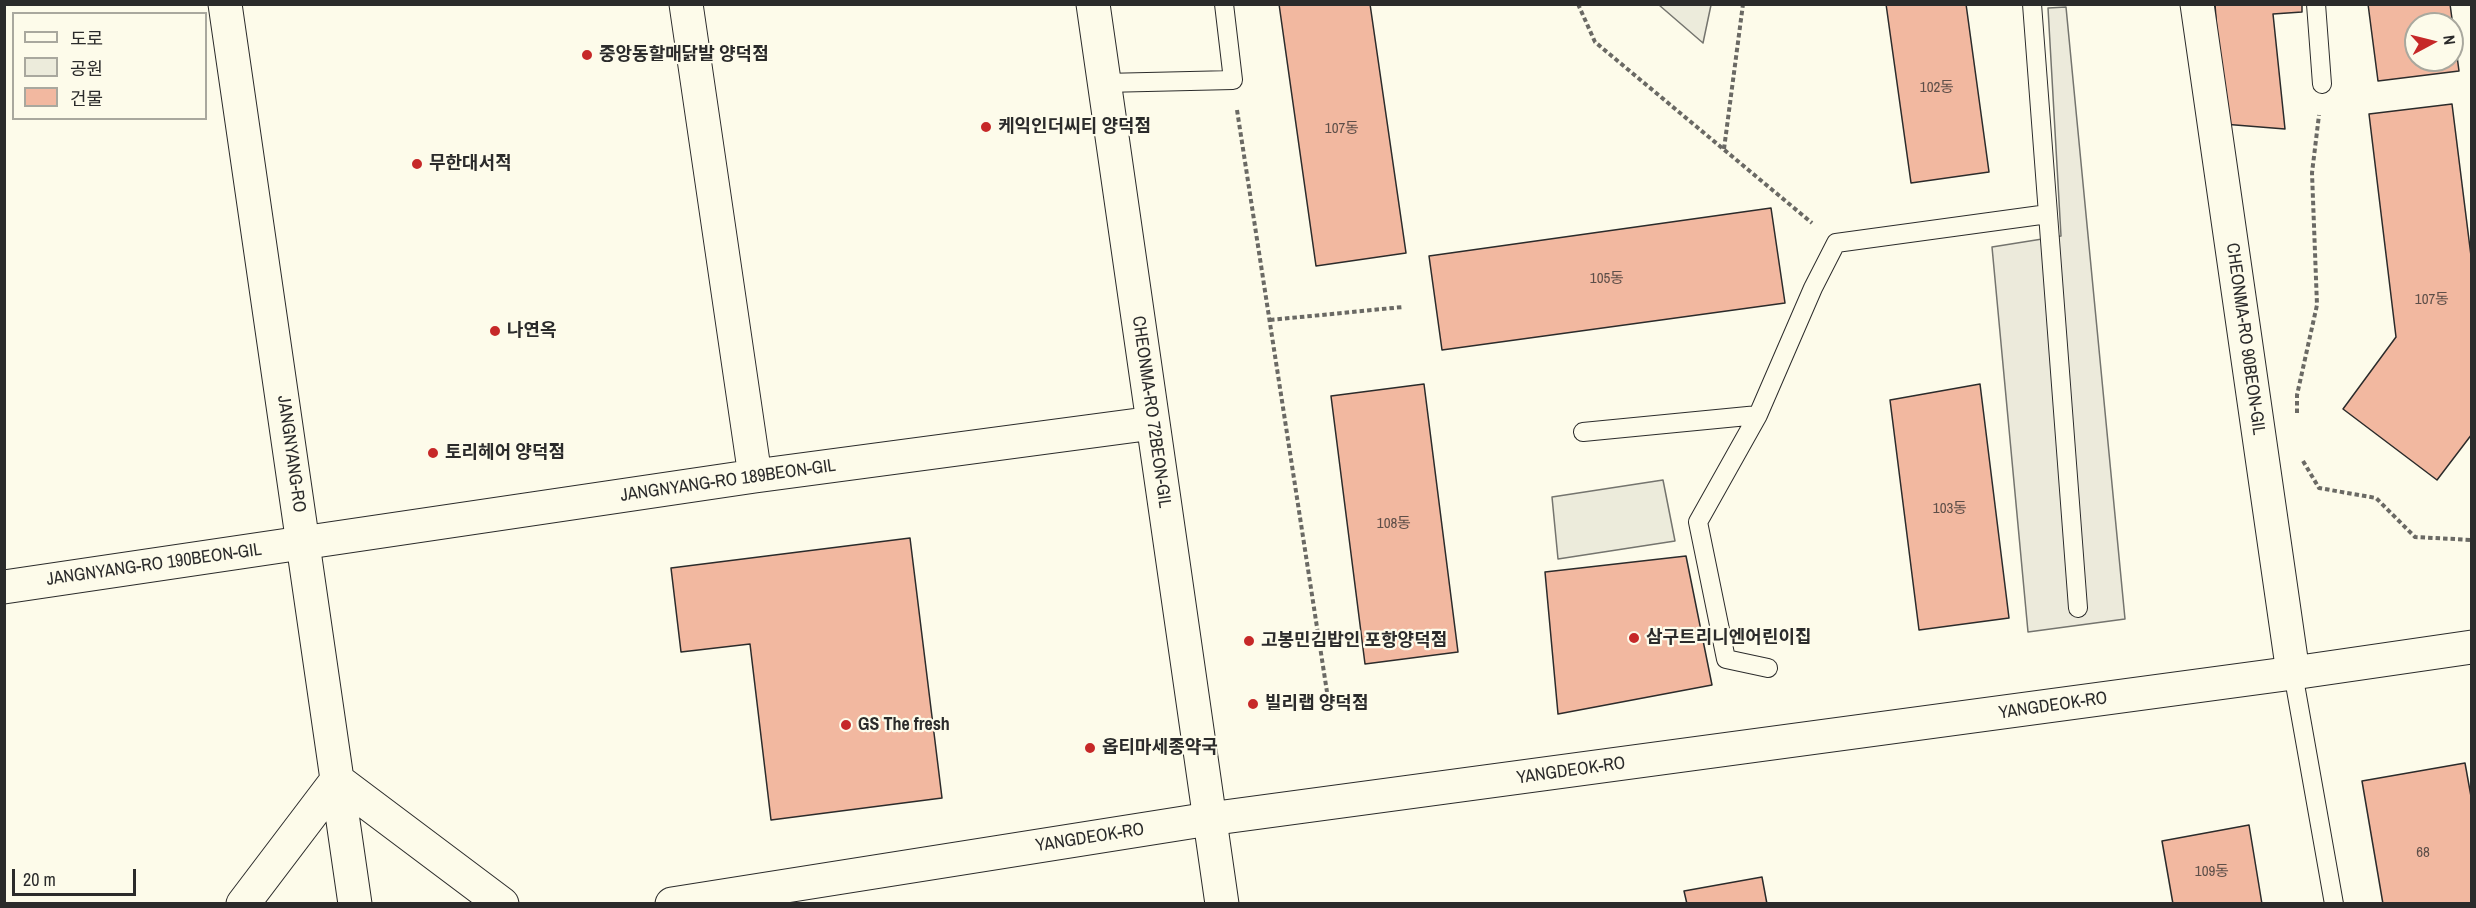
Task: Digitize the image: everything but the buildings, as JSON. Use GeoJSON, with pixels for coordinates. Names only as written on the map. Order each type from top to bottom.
{"type":"FeatureCollection","features":[{"type":"Feature","properties":{"kind":"street","name":"JANGNYANG-RO"},"geometry":{"type":"LineString","coordinates":[[225,4],[355,903]]}},
{"type":"Feature","properties":{"kind":"street"},"geometry":{"type":"LineString","coordinates":[[686,4],[755,476]]}},
{"type":"Feature","properties":{"kind":"street","name":"CHEONMA-RO 72BEON-GIL"},"geometry":{"type":"LineString","coordinates":[[1093,4],[1222,903]]}},
{"type":"Feature","properties":{"kind":"street","name":"CHEONMA-RO 90BEON-GIL"},"geometry":{"type":"LineString","coordinates":[[2197,4],[2293,674]]}},
{"type":"Feature","properties":{"kind":"street","name":"JANGNYANG-RO 189BEON-GIL"},"geometry":{"type":"LineString","coordinates":[[304,543],[755,476],[1153,423]]}},
{"type":"Feature","properties":{"kind":"street","name":"JANGNYANG-RO 190BEON-GIL"},"geometry":{"type":"LineString","coordinates":[[4,586],[304,543]]}},
{"type":"Feature","properties":{"kind":"street","name":"YANGDEOK-RO"},"geometry":{"type":"LineString","coordinates":[[672,903],[810,893],[1209,819],[2293,674],[2472,647]]}},
{"type":"Feature","properties":{"kind":"street"},"geometry":{"type":"LineString","coordinates":[[243,903],[338,780],[502,903]]}},
{"type":"Feature","properties":{"kind":"lane"},"geometry":{"type":"LineString","coordinates":[[1104,83],[1233,80],[1224,4]]}},
{"type":"Feature","properties":{"kind":"lane"},"geometry":{"type":"LineString","coordinates":[[2032,4],[2078,608]]}},
{"type":"Feature","properties":{"kind":"lane"},"geometry":{"type":"LineString","coordinates":[[2316,4],[2322,84]]}},
{"type":"Feature","properties":{"kind":"lane"},"geometry":{"type":"LineString","coordinates":[[1768,668],[1726,659],[1698,522],[1758,415],[1813,288],[1836,243],[2048,214]]}},
{"type":"Feature","properties":{"kind":"lane"},"geometry":{"type":"LineString","coordinates":[[1583,432],[1758,415]]}},
{"type":"Feature","properties":{"kind":"lane"},"geometry":{"type":"LineString","coordinates":[[2293,674],[2334,903]]}},
{"type":"Feature","properties":{"kind":"path"},"geometry":{"type":"LineString","coordinates":[[1578,4],[1595,42],[1836,243]]}},
{"type":"Feature","properties":{"kind":"path"},"geometry":{"type":"LineString","coordinates":[[1724,150],[1743,4]]}},
{"type":"Feature","properties":{"kind":"path"},"geometry":{"type":"LineString","coordinates":[[1233,80],[1327,692]]}},
{"type":"Feature","properties":{"kind":"path"},"geometry":{"type":"LineString","coordinates":[[2297,417],[2297,395],[2318,305],[2312,173],[2322,84]]}},
{"type":"Feature","properties":{"kind":"path"},"geometry":{"type":"LineString","coordinates":[[1270,320],[1403,307]]}},
{"type":"Feature","properties":{"kind":"path"},"geometry":{"type":"LineString","coordinates":[[2297,451],[2319,488],[2376,498],[2415,537],[2472,540]]}},
{"type":"Feature","properties":{"kind":"green space"},"geometry":{"type":"Polygon","coordinates":[[[1659,5],[1711,5],[1703,43],[1659,5]]]}},
{"type":"Feature","properties":{"kind":"green space"},"geometry":{"type":"Polygon","coordinates":[[[1663,480],[1675,541],[1558,559],[1552,497],[1663,480]]]}},
{"type":"Feature","properties":{"kind":"shaded area"},"geometry":{"type":"Polygon","coordinates":[[[2066,7],[2125,619],[2028,632],[1992,247],[2061,236],[2048,8],[2066,7]]]}},
{"type":"Feature","properties":{"kind":"place","name":"중앙동할매닭발 양덕점"},"geometry":{"type":"Point","coordinates":[587,55]}},
{"type":"Feature","properties":{"kind":"place","name":"케익인더씨티 양덕점"},"geometry":{"type":"Point","coordinates":[986,127]}},
{"type":"Feature","properties":{"kind":"place","name":"무한대서적"},"geometry":{"type":"Point","coordinates":[417,164]}},
{"type":"Feature","properties":{"kind":"place","name":"나연옥"},"geometry":{"type":"Point","coordinates":[495,331]}},
{"type":"Feature","properties":{"kind":"place","name":"토리헤어 양덕점"},"geometry":{"type":"Point","coordinates":[433,453]}},
{"type":"Feature","properties":{"kind":"place","name":"삼구트리니엔어린이집"},"geometry":{"type":"Point","coordinates":[1634,638]}},
{"type":"Feature","properties":{"kind":"place","name":"고봉민김밥인 포항양덕점"},"geometry":{"type":"Point","coordinates":[1249,641]}},
{"type":"Feature","properties":{"kind":"place","name":"빌리랩 양덕점"},"geometry":{"type":"Point","coordinates":[1253,704]}},
{"type":"Feature","properties":{"kind":"place","name":"GS The fresh"},"geometry":{"type":"Point","coordinates":[846,725]}},
{"type":"Feature","properties":{"kind":"place","name":"옵티마세종약국"},"geometry":{"type":"Point","coordinates":[1090,748]}}]}
